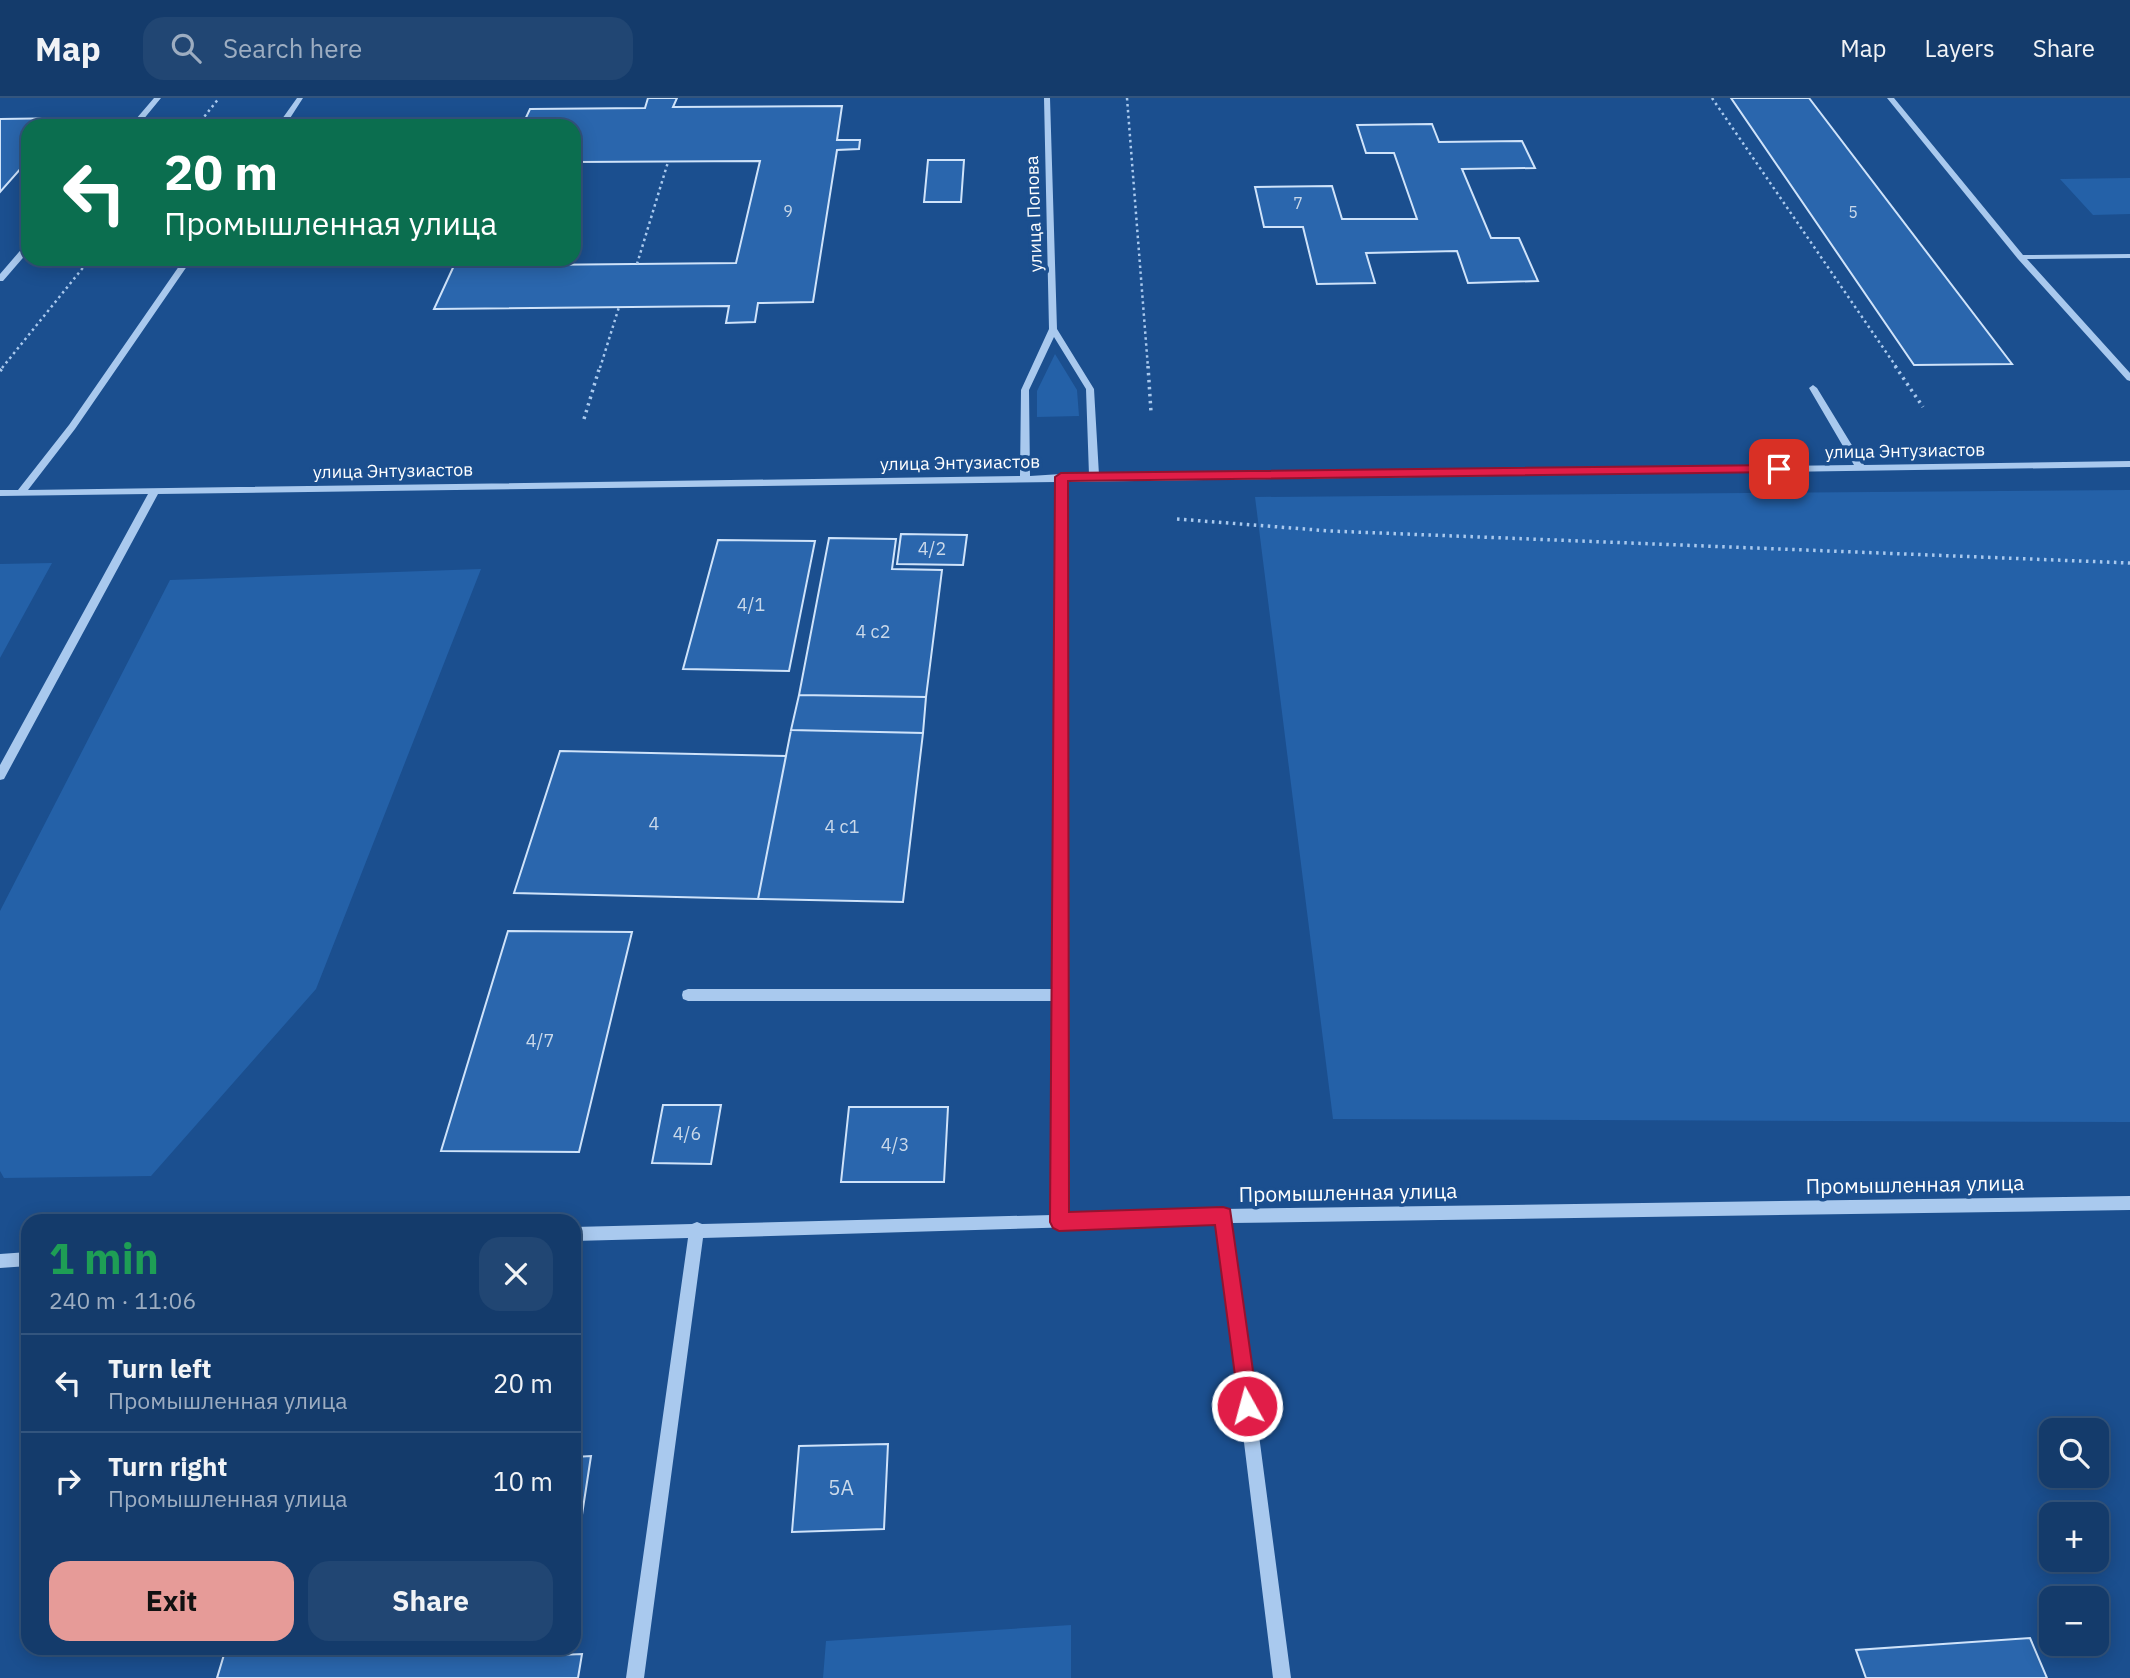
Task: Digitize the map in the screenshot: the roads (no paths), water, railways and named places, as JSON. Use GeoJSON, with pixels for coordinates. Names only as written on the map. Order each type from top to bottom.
{"type":"FeatureCollection","features":[{"type":"Feature","properties":{"kind":"street"},"geometry":{"type":"LineString","coordinates":[[140,119],[158,98]]}},
{"type":"Feature","properties":{"kind":"street"},"geometry":{"type":"LineString","coordinates":[[286,119],[300,98]]}},
{"type":"Feature","properties":{"kind":"street","name":"улица Попова"},"geometry":{"type":"LineString","coordinates":[[1025,478],[1025,390],[1053,329],[1047,98]]}},
{"type":"Feature","properties":{"kind":"street"},"geometry":{"type":"LineString","coordinates":[[1890,98],[2021,257],[2130,378]]}},
{"type":"Feature","properties":{"kind":"street"},"geometry":{"type":"LineString","coordinates":[[1,278],[21,255]]}},
{"type":"Feature","properties":{"kind":"street"},"geometry":{"type":"LineString","coordinates":[[2021,257],[2130,256]]}},
{"type":"Feature","properties":{"kind":"street"},"geometry":{"type":"LineString","coordinates":[[20,493],[72,426],[183,266]]}},
{"type":"Feature","properties":{"kind":"street"},"geometry":{"type":"LineString","coordinates":[[1053,329],[1090,389],[1094,477]]}},
{"type":"Feature","properties":{"kind":"street"},"geometry":{"type":"LineString","coordinates":[[1813,388],[1861,468]]}},
{"type":"Feature","properties":{"kind":"street","name":"улица Энтузиастов"},"geometry":{"type":"LineString","coordinates":[[0,493],[2130,464]]}},
{"type":"Feature","properties":{"kind":"street"},"geometry":{"type":"LineString","coordinates":[[1059,1222],[1061,477]]}},
{"type":"Feature","properties":{"kind":"street"},"geometry":{"type":"LineString","coordinates":[[0,776],[155,490]]}},
{"type":"Feature","properties":{"kind":"street"},"geometry":{"type":"LineString","coordinates":[[688,995],[1060,995]]}},
{"type":"Feature","properties":{"kind":"street","name":"Промышленная улица"},"geometry":{"type":"LineString","coordinates":[[581,1234],[1223,1216],[2130,1203]]}},
{"type":"Feature","properties":{"kind":"street"},"geometry":{"type":"LineString","coordinates":[[1223,1216],[1282,1678]]}},
{"type":"Feature","properties":{"kind":"street"},"geometry":{"type":"LineString","coordinates":[[635,1678],[697,1229]]}},
{"type":"Feature","properties":{"kind":"street"},"geometry":{"type":"LineString","coordinates":[[0,1261],[21,1260]]}}]}
